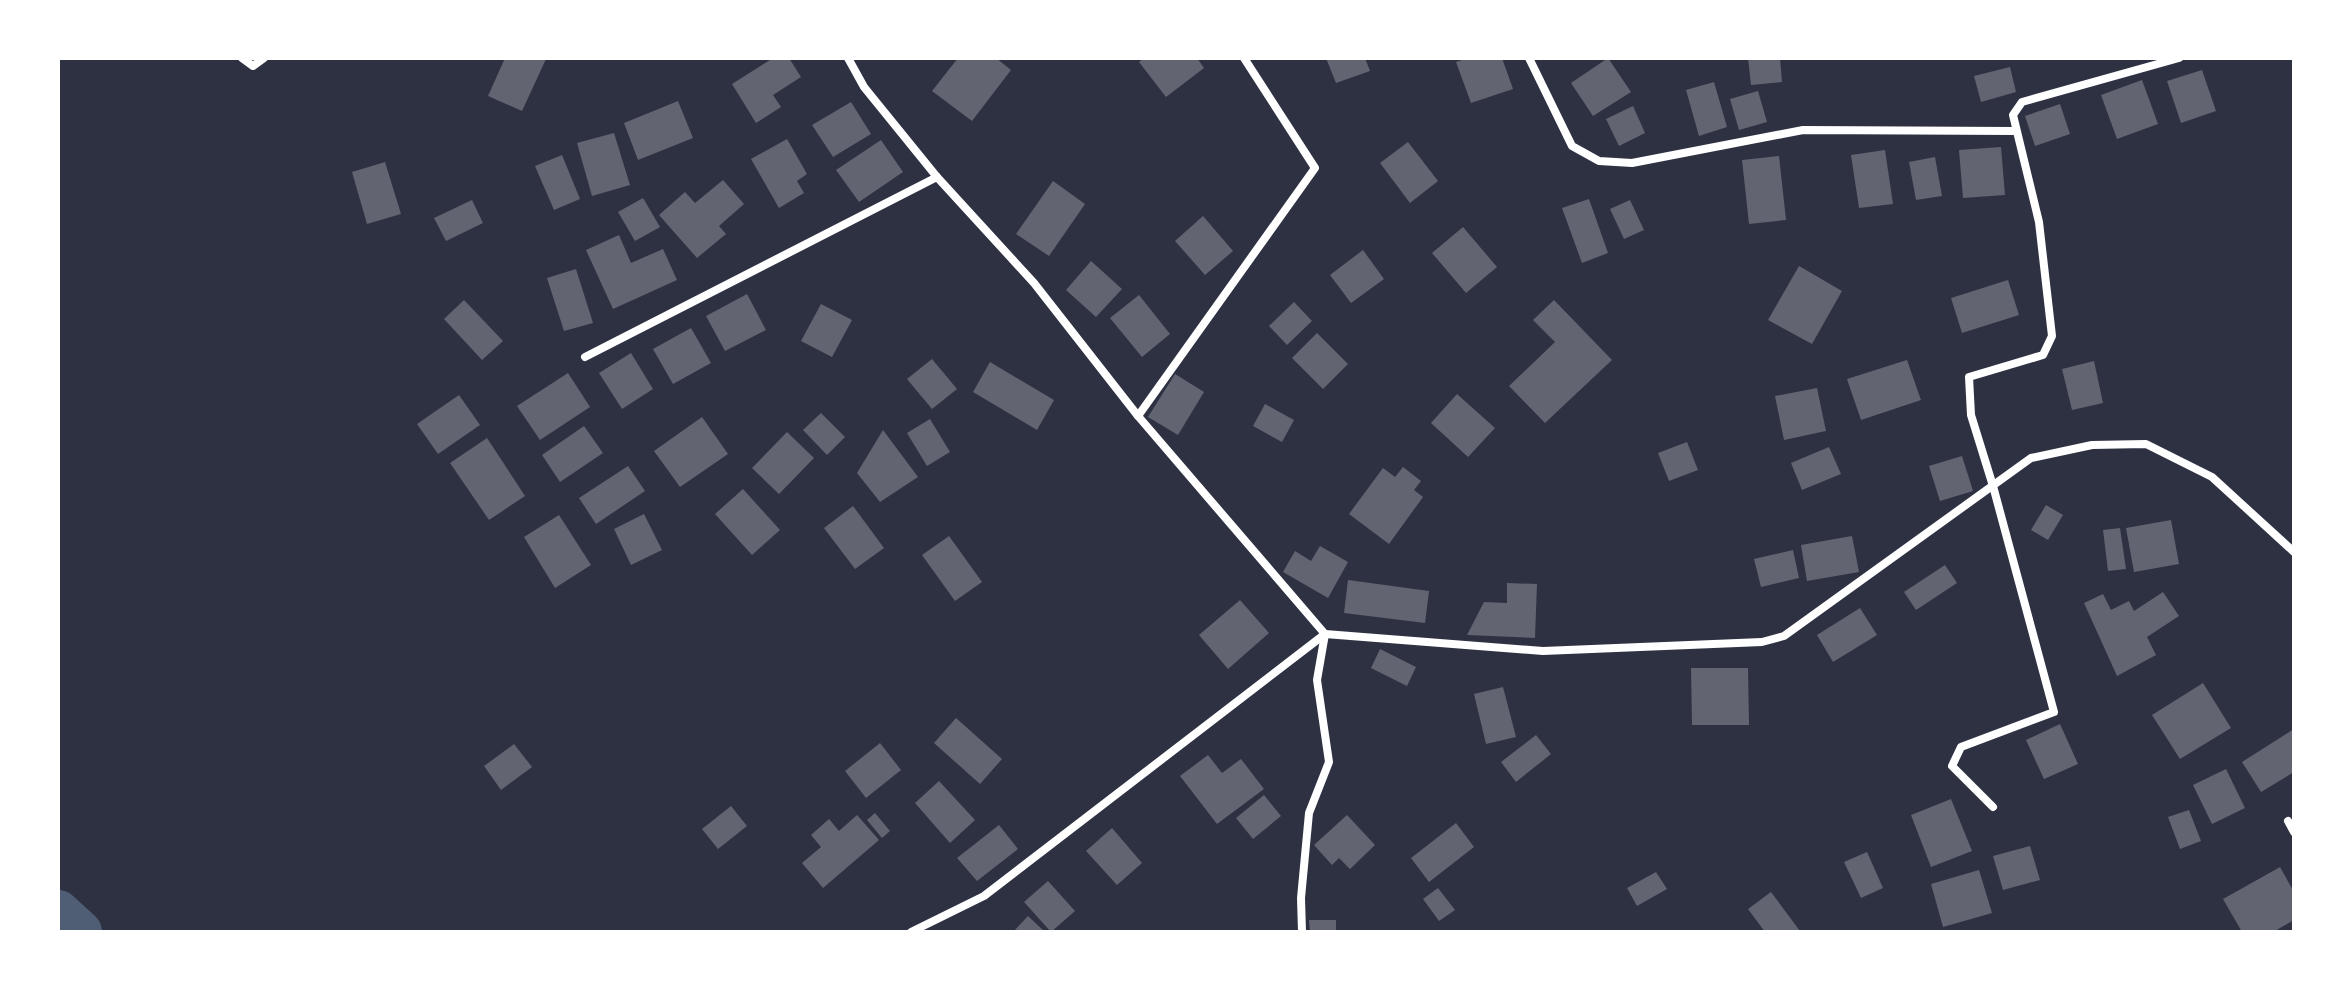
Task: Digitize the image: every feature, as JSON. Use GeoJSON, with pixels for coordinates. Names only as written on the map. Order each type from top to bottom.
{"type":"FeatureCollection","features":[{"type":"Feature","properties":{"kind":"street"},"geometry":{"type":"LineString","coordinates":[[242,58],[253,66],[264,58]]}},
{"type":"Feature","properties":{"kind":"street"},"geometry":{"type":"LineString","coordinates":[[848,58],[864,87],[937,177],[1034,283],[1138,416],[1325,634]]}},
{"type":"Feature","properties":{"kind":"street"},"geometry":{"type":"LineString","coordinates":[[1138,416],[1315,168],[1244,58]]}},
{"type":"Feature","properties":{"kind":"street"},"geometry":{"type":"LineString","coordinates":[[1529,58],[1572,146],[1599,161],[1632,163],[1803,130],[2015,131]]}},
{"type":"Feature","properties":{"kind":"street"},"geometry":{"type":"LineString","coordinates":[[1993,807],[1952,766],[1961,747],[2054,712],[1971,415],[1969,377],[2043,355],[2052,336],[2039,222],[2013,115],[2022,102],[2179,58]]}},
{"type":"Feature","properties":{"kind":"street"},"geometry":{"type":"LineString","coordinates":[[585,357],[937,177]]}},
{"type":"Feature","properties":{"kind":"street"},"geometry":{"type":"LineString","coordinates":[[911,932],[984,896],[1325,634],[1543,651],[1762,642],[1784,636],[2031,458],[2092,445],[2146,444],[2212,477],[2294,552]]}},
{"type":"Feature","properties":{"kind":"street"},"geometry":{"type":"LineString","coordinates":[[1302,932],[1301,898],[1309,813],[1329,762],[1317,680],[1325,634]]}},
{"type":"Feature","properties":{"kind":"street"},"geometry":{"type":"LineString","coordinates":[[2288,821],[2294,832]]}},
{"type":"Feature","properties":{"kind":"building"},"geometry":{"type":"Polygon","coordinates":[[[505,58],[546,59],[522,111],[488,96],[505,58]]]}},
{"type":"Feature","properties":{"kind":"building"},"geometry":{"type":"Polygon","coordinates":[[[773,58],[789,58],[801,77],[773,95],[781,107],[756,123],[732,84],[773,58]]]}},
{"type":"Feature","properties":{"kind":"building"},"geometry":{"type":"Polygon","coordinates":[[[958,58],[996,58],[1011,70],[972,121],[932,91],[958,58]]]}},
{"type":"Feature","properties":{"kind":"building"},"geometry":{"type":"Polygon","coordinates":[[[1144,58],[1197,58],[1204,68],[1166,97],[1139,62],[1144,58]]]}},
{"type":"Feature","properties":{"kind":"building"},"geometry":{"type":"Polygon","coordinates":[[[1326,58],[1365,58],[1370,71],[1336,83],[1326,58]]]}},
{"type":"Feature","properties":{"kind":"building"},"geometry":{"type":"Polygon","coordinates":[[[1468,58],[1502,58],[1513,89],[1471,103],[1456,62],[1468,58]]]}},
{"type":"Feature","properties":{"kind":"building"},"geometry":{"type":"Polygon","coordinates":[[[1608,58],[1631,92],[1593,116],[1571,83],[1608,58]]]}},
{"type":"Feature","properties":{"kind":"building"},"geometry":{"type":"Polygon","coordinates":[[[1748,58],[1780,58],[1782,82],[1751,85],[1748,58]]]}},
{"type":"Feature","properties":{"kind":"building"},"geometry":{"type":"Polygon","coordinates":[[[2010,67],[2016,92],[1981,102],[1974,76],[2010,67]]]}},
{"type":"Feature","properties":{"kind":"building"},"geometry":{"type":"Polygon","coordinates":[[[2202,70],[2216,111],[2181,123],[2167,81],[2202,70]]]}},
{"type":"Feature","properties":{"kind":"building"},"geometry":{"type":"Polygon","coordinates":[[[2142,80],[2158,124],[2117,139],[2101,95],[2142,80]]]}},
{"type":"Feature","properties":{"kind":"building"},"geometry":{"type":"Polygon","coordinates":[[[1714,82],[1727,127],[1699,136],[1686,90],[1714,82]]]}},
{"type":"Feature","properties":{"kind":"building"},"geometry":{"type":"Polygon","coordinates":[[[1758,91],[1767,122],[1739,130],[1730,99],[1758,91]]]}},
{"type":"Feature","properties":{"kind":"building"},"geometry":{"type":"Polygon","coordinates":[[[678,101],[693,138],[638,160],[624,123],[678,101]]]}},
{"type":"Feature","properties":{"kind":"building"},"geometry":{"type":"Polygon","coordinates":[[[851,102],[871,134],[833,157],[812,125],[851,102]]]}},
{"type":"Feature","properties":{"kind":"building"},"geometry":{"type":"Polygon","coordinates":[[[2060,104],[2070,134],[2035,146],[2025,116],[2060,104]]]}},
{"type":"Feature","properties":{"kind":"building"},"geometry":{"type":"Polygon","coordinates":[[[1633,106],[1645,133],[1619,146],[1606,119],[1633,106]]]}},
{"type":"Feature","properties":{"kind":"building"},"geometry":{"type":"Polygon","coordinates":[[[614,133],[630,185],[592,196],[577,143],[614,133]]]}},
{"type":"Feature","properties":{"kind":"building"},"geometry":{"type":"Polygon","coordinates":[[[787,139],[807,174],[797,181],[804,193],[779,208],[751,159],[787,139]]]}},
{"type":"Feature","properties":{"kind":"building"},"geometry":{"type":"Polygon","coordinates":[[[881,140],[903,172],[859,202],[836,170],[881,140]]]}},
{"type":"Feature","properties":{"kind":"building"},"geometry":{"type":"Polygon","coordinates":[[[1408,142],[1438,181],[1410,203],[1380,163],[1408,142]]]}},
{"type":"Feature","properties":{"kind":"building"},"geometry":{"type":"Polygon","coordinates":[[[2001,147],[2005,195],[1963,198],[1959,150],[2001,147]]]}},
{"type":"Feature","properties":{"kind":"building"},"geometry":{"type":"Polygon","coordinates":[[[1885,150],[1893,204],[1859,208],[1851,155],[1885,150]]]}},
{"type":"Feature","properties":{"kind":"building"},"geometry":{"type":"Polygon","coordinates":[[[562,155],[580,199],[554,210],[535,166],[562,155]]]}},
{"type":"Feature","properties":{"kind":"building"},"geometry":{"type":"Polygon","coordinates":[[[1779,156],[1786,220],[1749,224],[1742,160],[1779,156]]]}},
{"type":"Feature","properties":{"kind":"building"},"geometry":{"type":"Polygon","coordinates":[[[1935,157],[1942,196],[1916,200],[1909,162],[1935,157]]]}},
{"type":"Feature","properties":{"kind":"building"},"geometry":{"type":"Polygon","coordinates":[[[385,162],[401,214],[367,224],[352,172],[385,162]]]}},
{"type":"Feature","properties":{"kind":"building"},"geometry":{"type":"Polygon","coordinates":[[[723,180],[744,204],[719,226],[726,234],[697,258],[659,215],[685,192],[695,203],[723,180]]]}},
{"type":"Feature","properties":{"kind":"building"},"geometry":{"type":"Polygon","coordinates":[[[1053,181],[1085,204],[1049,256],[1016,234],[1053,181]]]}},
{"type":"Feature","properties":{"kind":"building"},"geometry":{"type":"Polygon","coordinates":[[[643,198],[660,227],[635,241],[618,212],[643,198]]]}},
{"type":"Feature","properties":{"kind":"building"},"geometry":{"type":"Polygon","coordinates":[[[1589,199],[1608,253],[1582,263],[1562,208],[1589,199]]]}},
{"type":"Feature","properties":{"kind":"building"},"geometry":{"type":"Polygon","coordinates":[[[472,200],[483,223],[446,241],[434,218],[472,200]]]}},
{"type":"Feature","properties":{"kind":"building"},"geometry":{"type":"Polygon","coordinates":[[[1630,200],[1644,230],[1624,239],[1610,209],[1630,200]]]}},
{"type":"Feature","properties":{"kind":"building"},"geometry":{"type":"Polygon","coordinates":[[[1203,216],[1233,251],[1205,275],[1175,241],[1203,216]]]}},
{"type":"Feature","properties":{"kind":"building"},"geometry":{"type":"Polygon","coordinates":[[[1463,227],[1497,267],[1466,293],[1432,253],[1463,227]]]}},
{"type":"Feature","properties":{"kind":"building"},"geometry":{"type":"Polygon","coordinates":[[[619,235],[631,263],[663,249],[677,280],[613,309],[586,250],[619,235]]]}},
{"type":"Feature","properties":{"kind":"building"},"geometry":{"type":"Polygon","coordinates":[[[1363,250],[1384,279],[1351,303],[1330,275],[1363,250]]]}},
{"type":"Feature","properties":{"kind":"building"},"geometry":{"type":"Polygon","coordinates":[[[1091,261],[1122,289],[1096,317],[1066,290],[1091,261]]]}},
{"type":"Feature","properties":{"kind":"building"},"geometry":{"type":"Polygon","coordinates":[[[1799,266],[1842,291],[1812,344],[1768,320],[1799,266]]]}},
{"type":"Feature","properties":{"kind":"building"},"geometry":{"type":"Polygon","coordinates":[[[576,269],[593,323],[564,331],[547,278],[576,269]]]}},
{"type":"Feature","properties":{"kind":"building"},"geometry":{"type":"Polygon","coordinates":[[[2008,280],[2019,315],[1962,333],[1951,298],[2008,280]]]}},
{"type":"Feature","properties":{"kind":"building"},"geometry":{"type":"Polygon","coordinates":[[[747,294],[766,330],[725,351],[706,316],[747,294]]]}},
{"type":"Feature","properties":{"kind":"building"},"geometry":{"type":"Polygon","coordinates":[[[1139,295],[1170,334],[1142,357],[1110,318],[1139,295]]]}},
{"type":"Feature","properties":{"kind":"building"},"geometry":{"type":"Polygon","coordinates":[[[464,300],[503,341],[482,360],[444,319],[464,300]]]}},
{"type":"Feature","properties":{"kind":"building"},"geometry":{"type":"Polygon","coordinates":[[[1554,300],[1612,360],[1545,423],[1509,386],[1555,342],[1533,320],[1554,300]]]}},
{"type":"Feature","properties":{"kind":"building"},"geometry":{"type":"Polygon","coordinates":[[[1294,302],[1312,321],[1287,345],[1269,326],[1294,302]]]}},
{"type":"Feature","properties":{"kind":"building"},"geometry":{"type":"Polygon","coordinates":[[[821,304],[852,320],[832,357],[801,341],[821,304]]]}},
{"type":"Feature","properties":{"kind":"building"},"geometry":{"type":"Polygon","coordinates":[[[691,328],[711,363],[673,384],[653,349],[691,328]]]}},
{"type":"Feature","properties":{"kind":"building"},"geometry":{"type":"Polygon","coordinates":[[[1317,333],[1348,364],[1323,389],[1292,358],[1317,333]]]}},
{"type":"Feature","properties":{"kind":"building"},"geometry":{"type":"Polygon","coordinates":[[[631,353],[653,389],[622,409],[599,373],[631,353]]]}},
{"type":"Feature","properties":{"kind":"building"},"geometry":{"type":"Polygon","coordinates":[[[932,359],[957,389],[932,409],[907,379],[932,359]]]}},
{"type":"Feature","properties":{"kind":"building"},"geometry":{"type":"Polygon","coordinates":[[[1907,360],[1921,400],[1861,420],[1847,379],[1907,360]]]}},
{"type":"Feature","properties":{"kind":"building"},"geometry":{"type":"Polygon","coordinates":[[[2094,361],[2103,403],[2072,410],[2062,369],[2094,361]]]}},
{"type":"Feature","properties":{"kind":"building"},"geometry":{"type":"Polygon","coordinates":[[[990,362],[1054,400],[1037,430],[973,392],[990,362]]]}},
{"type":"Feature","properties":{"kind":"building"},"geometry":{"type":"Polygon","coordinates":[[[568,373],[590,407],[540,440],[517,406],[568,373]]]}},
{"type":"Feature","properties":{"kind":"building"},"geometry":{"type":"Polygon","coordinates":[[[1175,374],[1204,392],[1178,435],[1148,417],[1175,374]]]}},
{"type":"Feature","properties":{"kind":"building"},"geometry":{"type":"Polygon","coordinates":[[[1817,388],[1826,431],[1784,440],[1775,396],[1817,388]]]}},
{"type":"Feature","properties":{"kind":"building"},"geometry":{"type":"Polygon","coordinates":[[[1457,394],[1495,428],[1468,457],[1431,423],[1457,394]]]}},
{"type":"Feature","properties":{"kind":"building"},"geometry":{"type":"Polygon","coordinates":[[[459,395],[480,425],[438,454],[417,424],[459,395]]]}},
{"type":"Feature","properties":{"kind":"building"},"geometry":{"type":"Polygon","coordinates":[[[1265,404],[1294,420],[1282,442],[1253,426],[1265,404]]]}},
{"type":"Feature","properties":{"kind":"building"},"geometry":{"type":"Polygon","coordinates":[[[821,413],[845,437],[827,455],[803,430],[821,413]]]}},
{"type":"Feature","properties":{"kind":"building"},"geometry":{"type":"Polygon","coordinates":[[[702,417],[728,454],[680,487],[654,451],[702,417]]]}},
{"type":"Feature","properties":{"kind":"building"},"geometry":{"type":"Polygon","coordinates":[[[930,419],[950,452],[927,466],[907,433],[930,419]]]}},
{"type":"Feature","properties":{"kind":"building"},"geometry":{"type":"Polygon","coordinates":[[[584,426],[603,453],[560,482],[542,455],[584,426]]]}},
{"type":"Feature","properties":{"kind":"building"},"geometry":{"type":"Polygon","coordinates":[[[883,430],[918,477],[880,502],[857,473],[883,430]]]}},
{"type":"Feature","properties":{"kind":"building"},"geometry":{"type":"Polygon","coordinates":[[[787,432],[814,458],[779,494],[752,468],[787,432]]]}},
{"type":"Feature","properties":{"kind":"building"},"geometry":{"type":"Polygon","coordinates":[[[487,438],[525,496],[489,520],[450,463],[487,438]]]}},
{"type":"Feature","properties":{"kind":"building"},"geometry":{"type":"Polygon","coordinates":[[[1687,442],[1698,470],[1669,481],[1658,453],[1687,442]]]}},
{"type":"Feature","properties":{"kind":"building"},"geometry":{"type":"Polygon","coordinates":[[[1829,447],[1841,474],[1802,490],[1791,463],[1829,447]]]}},
{"type":"Feature","properties":{"kind":"building"},"geometry":{"type":"Polygon","coordinates":[[[1962,456],[1973,491],[1940,501],[1929,466],[1962,456]]]}},
{"type":"Feature","properties":{"kind":"building"},"geometry":{"type":"Polygon","coordinates":[[[628,466],[645,491],[596,524],[579,498],[628,466]]]}},
{"type":"Feature","properties":{"kind":"building"},"geometry":{"type":"Polygon","coordinates":[[[1403,467],[1421,481],[1414,490],[1423,497],[1389,544],[1349,514],[1383,468],[1395,477],[1403,467]]]}},
{"type":"Feature","properties":{"kind":"building"},"geometry":{"type":"Polygon","coordinates":[[[743,489],[780,530],[752,555],[715,514],[743,489]]]}},
{"type":"Feature","properties":{"kind":"building"},"geometry":{"type":"Polygon","coordinates":[[[2046,505],[2063,515],[2048,540],[2031,530],[2046,505]]]}},
{"type":"Feature","properties":{"kind":"building"},"geometry":{"type":"Polygon","coordinates":[[[853,506],[884,548],[855,569],[824,528],[853,506]]]}},
{"type":"Feature","properties":{"kind":"building"},"geometry":{"type":"Polygon","coordinates":[[[644,514],[662,550],[631,565],[614,529],[644,514]]]}},
{"type":"Feature","properties":{"kind":"building"},"geometry":{"type":"Polygon","coordinates":[[[559,515],[591,565],[555,588],[524,537],[559,515]]]}},
{"type":"Feature","properties":{"kind":"building"},"geometry":{"type":"Polygon","coordinates":[[[2171,520],[2179,564],[2134,572],[2126,528],[2171,520]]]}},
{"type":"Feature","properties":{"kind":"building"},"geometry":{"type":"Polygon","coordinates":[[[2120,528],[2126,569],[2108,571],[2103,530],[2120,528]]]}},
{"type":"Feature","properties":{"kind":"building"},"geometry":{"type":"Polygon","coordinates":[[[949,536],[982,582],[955,601],[922,555],[949,536]]]}},
{"type":"Feature","properties":{"kind":"building"},"geometry":{"type":"Polygon","coordinates":[[[1852,536],[1859,572],[1807,581],[1801,545],[1852,536]]]}},
{"type":"Feature","properties":{"kind":"building"},"geometry":{"type":"Polygon","coordinates":[[[1320,546],[1348,562],[1328,598],[1283,572],[1295,551],[1311,561],[1320,546]]]}},
{"type":"Feature","properties":{"kind":"building"},"geometry":{"type":"Polygon","coordinates":[[[1793,550],[1799,578],[1761,587],[1754,559],[1793,550]]]}},
{"type":"Feature","properties":{"kind":"building"},"geometry":{"type":"Polygon","coordinates":[[[1945,565],[1957,583],[1916,610],[1904,592],[1945,565]]]}},
{"type":"Feature","properties":{"kind":"building"},"geometry":{"type":"Polygon","coordinates":[[[1348,580],[1429,591],[1425,623],[1344,613],[1348,580]]]}},
{"type":"Feature","properties":{"kind":"building"},"geometry":{"type":"Polygon","coordinates":[[[1507,583],[1537,584],[1535,638],[1467,635],[1484,602],[1507,603],[1507,583]]]}},
{"type":"Feature","properties":{"kind":"building"},"geometry":{"type":"Polygon","coordinates":[[[2163,592],[2179,616],[2147,637],[2156,655],[2117,676],[2084,603],[2103,594],[2111,610],[2129,601],[2134,611],[2163,592]]]}},
{"type":"Feature","properties":{"kind":"building"},"geometry":{"type":"Polygon","coordinates":[[[1240,600],[1269,633],[1228,669],[1199,635],[1240,600]]]}},
{"type":"Feature","properties":{"kind":"building"},"geometry":{"type":"Polygon","coordinates":[[[1860,608],[1877,635],[1833,662],[1817,635],[1860,608]]]}},
{"type":"Feature","properties":{"kind":"building"},"geometry":{"type":"Polygon","coordinates":[[[1380,649],[1416,667],[1407,686],[1371,668],[1380,649]]]}},
{"type":"Feature","properties":{"kind":"building"},"geometry":{"type":"Polygon","coordinates":[[[1691,668],[1748,668],[1749,725],[1692,725],[1691,668]]]}},
{"type":"Feature","properties":{"kind":"building"},"geometry":{"type":"Polygon","coordinates":[[[2203,683],[2231,728],[2180,759],[2152,715],[2203,683]]]}},
{"type":"Feature","properties":{"kind":"building"},"geometry":{"type":"Polygon","coordinates":[[[1503,687],[1516,737],[1486,744],[1474,694],[1503,687]]]}},
{"type":"Feature","properties":{"kind":"building"},"geometry":{"type":"Polygon","coordinates":[[[956,718],[1002,759],[980,784],[934,743],[956,718]]]}},
{"type":"Feature","properties":{"kind":"building"},"geometry":{"type":"Polygon","coordinates":[[[2060,724],[2078,764],[2044,779],[2026,740],[2060,724]]]}},
{"type":"Feature","properties":{"kind":"building"},"geometry":{"type":"Polygon","coordinates":[[[2294,729],[2294,772],[2261,792],[2242,762],[2294,729]]]}},
{"type":"Feature","properties":{"kind":"building"},"geometry":{"type":"Polygon","coordinates":[[[1536,735],[1551,754],[1516,782],[1501,762],[1536,735]]]}},
{"type":"Feature","properties":{"kind":"building"},"geometry":{"type":"Polygon","coordinates":[[[880,743],[901,770],[866,798],[845,771],[880,743]]]}},
{"type":"Feature","properties":{"kind":"building"},"geometry":{"type":"Polygon","coordinates":[[[514,744],[532,767],[501,790],[484,766],[514,744]]]}},
{"type":"Feature","properties":{"kind":"building"},"geometry":{"type":"Polygon","coordinates":[[[1208,755],[1222,773],[1241,759],[1264,789],[1217,824],[1180,776],[1208,755]]]}},
{"type":"Feature","properties":{"kind":"building"},"geometry":{"type":"Polygon","coordinates":[[[2226,769],[2245,808],[2212,824],[2193,785],[2226,769]]]}},
{"type":"Feature","properties":{"kind":"building"},"geometry":{"type":"Polygon","coordinates":[[[939,781],[975,820],[950,843],[915,803],[939,781]]]}},
{"type":"Feature","properties":{"kind":"building"},"geometry":{"type":"Polygon","coordinates":[[[1264,795],[1281,816],[1253,839],[1236,818],[1264,795]]]}},
{"type":"Feature","properties":{"kind":"building"},"geometry":{"type":"Polygon","coordinates":[[[1951,799],[1972,851],[1931,867],[1911,815],[1951,799]]]}},
{"type":"Feature","properties":{"kind":"building"},"geometry":{"type":"Polygon","coordinates":[[[731,806],[747,826],[718,849],[702,829],[731,806]]]}},
{"type":"Feature","properties":{"kind":"building"},"geometry":{"type":"Polygon","coordinates":[[[2189,810],[2201,841],[2180,849],[2168,817],[2189,810]]]}},
{"type":"Feature","properties":{"kind":"building"},"geometry":{"type":"Polygon","coordinates":[[[875,813],[890,831],[882,838],[867,820],[875,813]]]}},
{"type":"Feature","properties":{"kind":"building"},"geometry":{"type":"Polygon","coordinates":[[[857,815],[879,840],[823,888],[802,863],[821,847],[811,835],[829,819],[839,831],[857,815]]]}},
{"type":"Feature","properties":{"kind":"building"},"geometry":{"type":"Polygon","coordinates":[[[1347,815],[1375,845],[1350,869],[1339,858],[1332,865],[1314,845],[1347,815]]]}},
{"type":"Feature","properties":{"kind":"building"},"geometry":{"type":"Polygon","coordinates":[[[1456,823],[1474,847],[1429,882],[1411,858],[1456,823]]]}},
{"type":"Feature","properties":{"kind":"building"},"geometry":{"type":"Polygon","coordinates":[[[999,825],[1018,849],[977,881],[957,858],[999,825]]]}},
{"type":"Feature","properties":{"kind":"building"},"geometry":{"type":"Polygon","coordinates":[[[1112,828],[1142,863],[1117,885],[1086,851],[1112,828]]]}},
{"type":"Feature","properties":{"kind":"building"},"geometry":{"type":"Polygon","coordinates":[[[2030,846],[2040,880],[2003,890],[1993,856],[2030,846]]]}},
{"type":"Feature","properties":{"kind":"building"},"geometry":{"type":"Polygon","coordinates":[[[1867,852],[1883,888],[1861,898],[1844,862],[1867,852]]]}},
{"type":"Feature","properties":{"kind":"building"},"geometry":{"type":"Polygon","coordinates":[[[2280,867],[2294,892],[2294,920],[2273,932],[2242,932],[2223,899],[2280,867]]]}},
{"type":"Feature","properties":{"kind":"building"},"geometry":{"type":"Polygon","coordinates":[[[1979,870],[1992,913],[1943,927],[1931,884],[1979,870]]]}},
{"type":"Feature","properties":{"kind":"building"},"geometry":{"type":"Polygon","coordinates":[[[1656,872],[1667,889],[1637,906],[1627,888],[1656,872]]]}},
{"type":"Feature","properties":{"kind":"building"},"geometry":{"type":"Polygon","coordinates":[[[1048,881],[1075,911],[1051,932],[1024,902],[1048,881]]]}},
{"type":"Feature","properties":{"kind":"building"},"geometry":{"type":"Polygon","coordinates":[[[1438,888],[1455,910],[1439,921],[1423,899],[1438,888]]]}},
{"type":"Feature","properties":{"kind":"building"},"geometry":{"type":"Polygon","coordinates":[[[1771,892],[1800,931],[1765,932],[1748,909],[1771,892]]]}},
{"type":"Feature","properties":{"kind":"building"},"geometry":{"type":"Polygon","coordinates":[[[1028,916],[1045,932],[1013,932],[1028,916]]]}},
{"type":"Feature","properties":{"kind":"building"},"geometry":{"type":"Polygon","coordinates":[[[1309,920],[1336,920],[1336,932],[1310,932],[1309,920]]]}},
{"type":"Feature","properties":{"kind":"waterway"},"geometry":{"type":"LineString","coordinates":[[58,912],[80,932]]}}]}
